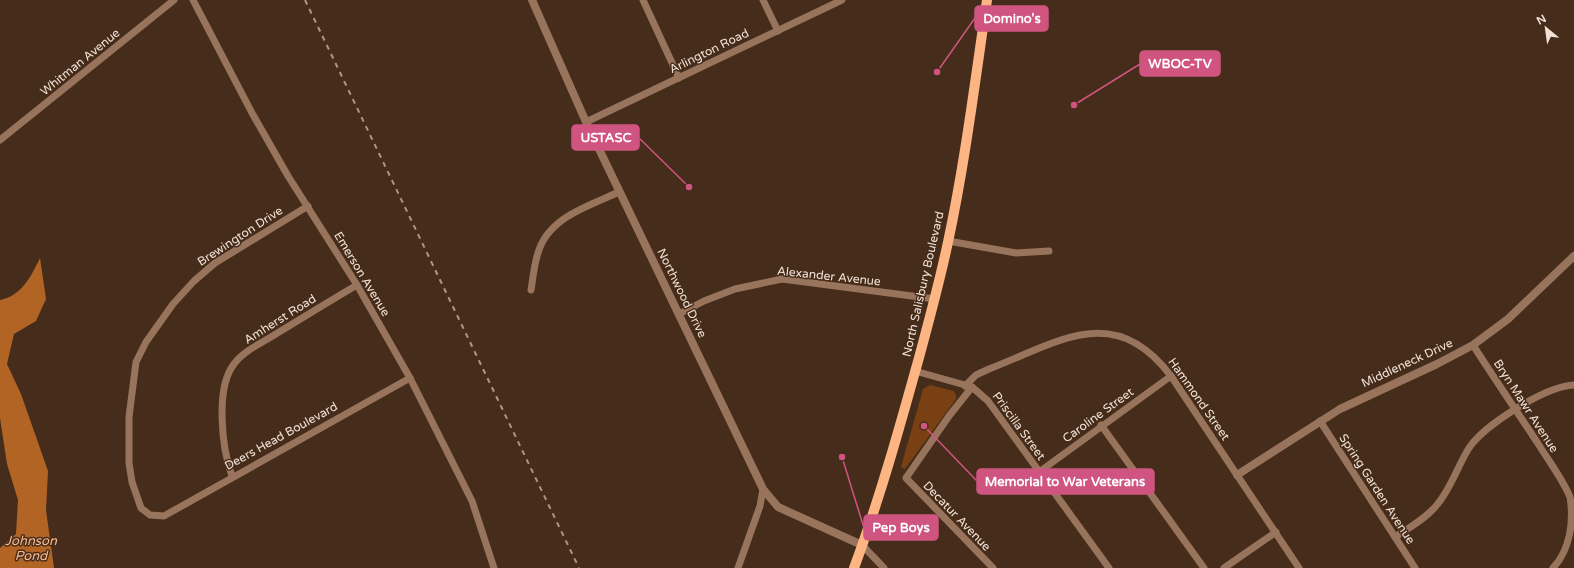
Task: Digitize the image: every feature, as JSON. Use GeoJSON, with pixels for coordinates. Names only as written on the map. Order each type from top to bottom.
{"type":"FeatureCollection","features":[{"type":"Feature","properties":{"kind":"main road","name":"North Salisbury Boulevard"},"geometry":{"type":"LineString","coordinates":[[854,568],[881,492],[935,299],[948,241],[987,0]]}},
{"type":"Feature","properties":{"kind":"street","name":"Whitman Avenue"},"geometry":{"type":"LineString","coordinates":[[0,140],[174,0]]}},
{"type":"Feature","properties":{"kind":"street","name":"Emerson Avenue"},"geometry":{"type":"LineString","coordinates":[[192,0],[252,113],[288,176],[357,285],[410,378],[472,501],[494,568]]}},
{"type":"Feature","properties":{"kind":"street","name":"Northwood Drive"},"geometry":{"type":"LineString","coordinates":[[532,0],[619,192],[763,489],[778,507],[862,545]]}},
{"type":"Feature","properties":{"kind":"street"},"geometry":{"type":"LineString","coordinates":[[643,0],[679,78]]}},
{"type":"Feature","properties":{"kind":"street"},"geometry":{"type":"LineString","coordinates":[[763,0],[778,31]]}},
{"type":"Feature","properties":{"kind":"street","name":"Arlington Road"},"geometry":{"type":"LineString","coordinates":[[586,122],[842,0]]}},
{"type":"Feature","properties":{"kind":"street"},"geometry":{"type":"LineString","coordinates":[[531,290],[538,253],[545,237],[554,226],[565,218],[619,192]]}},
{"type":"Feature","properties":{"kind":"street","name":"Brewington Drive"},"geometry":{"type":"LineString","coordinates":[[164,516],[150,515],[141,508],[132,482],[129,463],[129,417],[136,362],[146,342],[165,314],[194,280],[226,256],[308,206]]}},
{"type":"Feature","properties":{"kind":"street"},"geometry":{"type":"LineString","coordinates":[[948,241],[1016,253],[1049,251]]}},
{"type":"Feature","properties":{"kind":"street","name":"Middleneck Drive"},"geometry":{"type":"LineString","coordinates":[[1237,475],[1320,421],[1357,400],[1437,364],[1473,345],[1508,319],[1574,256]]}},
{"type":"Feature","properties":{"kind":"street","name":"Alexander Avenue"},"geometry":{"type":"LineString","coordinates":[[679,314],[704,301],[735,289],[782,279],[935,299]]}},
{"type":"Feature","properties":{"kind":"street","name":"Amherst Road"},"geometry":{"type":"LineString","coordinates":[[232,476],[227,460],[222,416],[229,374],[235,363],[260,342],[357,285]]}},
{"type":"Feature","properties":{"kind":"street","name":"Hammond Street"},"geometry":{"type":"LineString","coordinates":[[906,478],[976,375],[1064,339],[1091,332],[1104,333],[1134,342],[1161,362],[1299,568]]}},
{"type":"Feature","properties":{"kind":"street","name":"Bryn Mawr Avenue"},"geometry":{"type":"LineString","coordinates":[[1473,345],[1557,473],[1570,498],[1573,514],[1573,528],[1568,545],[1560,560],[1553,568]]}},
{"type":"Feature","properties":{"kind":"street","name":"Priscilla Street"},"geometry":{"type":"LineString","coordinates":[[916,371],[968,386],[988,401],[1109,568]]}},
{"type":"Feature","properties":{"kind":"street","name":"Caroline Street"},"geometry":{"type":"LineString","coordinates":[[1039,472],[1101,425],[1171,376]]}},
{"type":"Feature","properties":{"kind":"street","name":"Deers Head Boulevard"},"geometry":{"type":"LineString","coordinates":[[164,516],[232,476],[410,378]]}},
{"type":"Feature","properties":{"kind":"street"},"geometry":{"type":"LineString","coordinates":[[1395,537],[1420,521],[1436,507],[1475,441],[1483,432],[1515,410],[1551,390],[1574,385]]}},
{"type":"Feature","properties":{"kind":"street","name":"Spring Garden Avenue"},"geometry":{"type":"LineString","coordinates":[[1320,421],[1415,568]]}},
{"type":"Feature","properties":{"kind":"street"},"geometry":{"type":"LineString","coordinates":[[1101,425],[1204,568]]}},
{"type":"Feature","properties":{"kind":"street","name":"Decatur Avenue"},"geometry":{"type":"LineString","coordinates":[[906,478],[993,568]]}},
{"type":"Feature","properties":{"kind":"street"},"geometry":{"type":"LineString","coordinates":[[738,568],[760,506],[763,489]]}},
{"type":"Feature","properties":{"kind":"street"},"geometry":{"type":"LineString","coordinates":[[1224,568],[1276,532]]}},
{"type":"Feature","properties":{"kind":"street"},"geometry":{"type":"LineString","coordinates":[[862,545],[884,568]]}},
{"type":"Feature","properties":{"kind":"shaded area"},"geometry":{"type":"Polygon","coordinates":[[[930,385],[954,391],[956,399],[905,469],[901,467],[923,389],[930,385]]]}},
{"type":"Feature","properties":{"kind":"water","name":"Johnson Pond"},"geometry":{"type":"Polygon","coordinates":[[[40,258],[46,299],[36,321],[14,334],[7,364],[21,394],[48,471],[46,510],[54,568],[0,568],[0,548],[16,534],[18,500],[7,464],[0,418],[0,300],[8,298],[20,290],[33,272],[40,258]]]}},
{"type":"Feature","properties":{"kind":"railway"},"geometry":{"type":"LineString","coordinates":[[305,0],[579,568]]}},
{"type":"Feature","properties":{"kind":"place","name":"Domino's"},"geometry":{"type":"Point","coordinates":[937,72]}},
{"type":"Feature","properties":{"kind":"place","name":"WBOC-TV"},"geometry":{"type":"Point","coordinates":[1074,105]}},
{"type":"Feature","properties":{"kind":"place","name":"USTASC"},"geometry":{"type":"Point","coordinates":[689,187]}},
{"type":"Feature","properties":{"kind":"place","name":"Memorial to War Veterans"},"geometry":{"type":"Point","coordinates":[924,426]}},
{"type":"Feature","properties":{"kind":"place","name":"Pep Boys"},"geometry":{"type":"Point","coordinates":[842,457]}}]}
